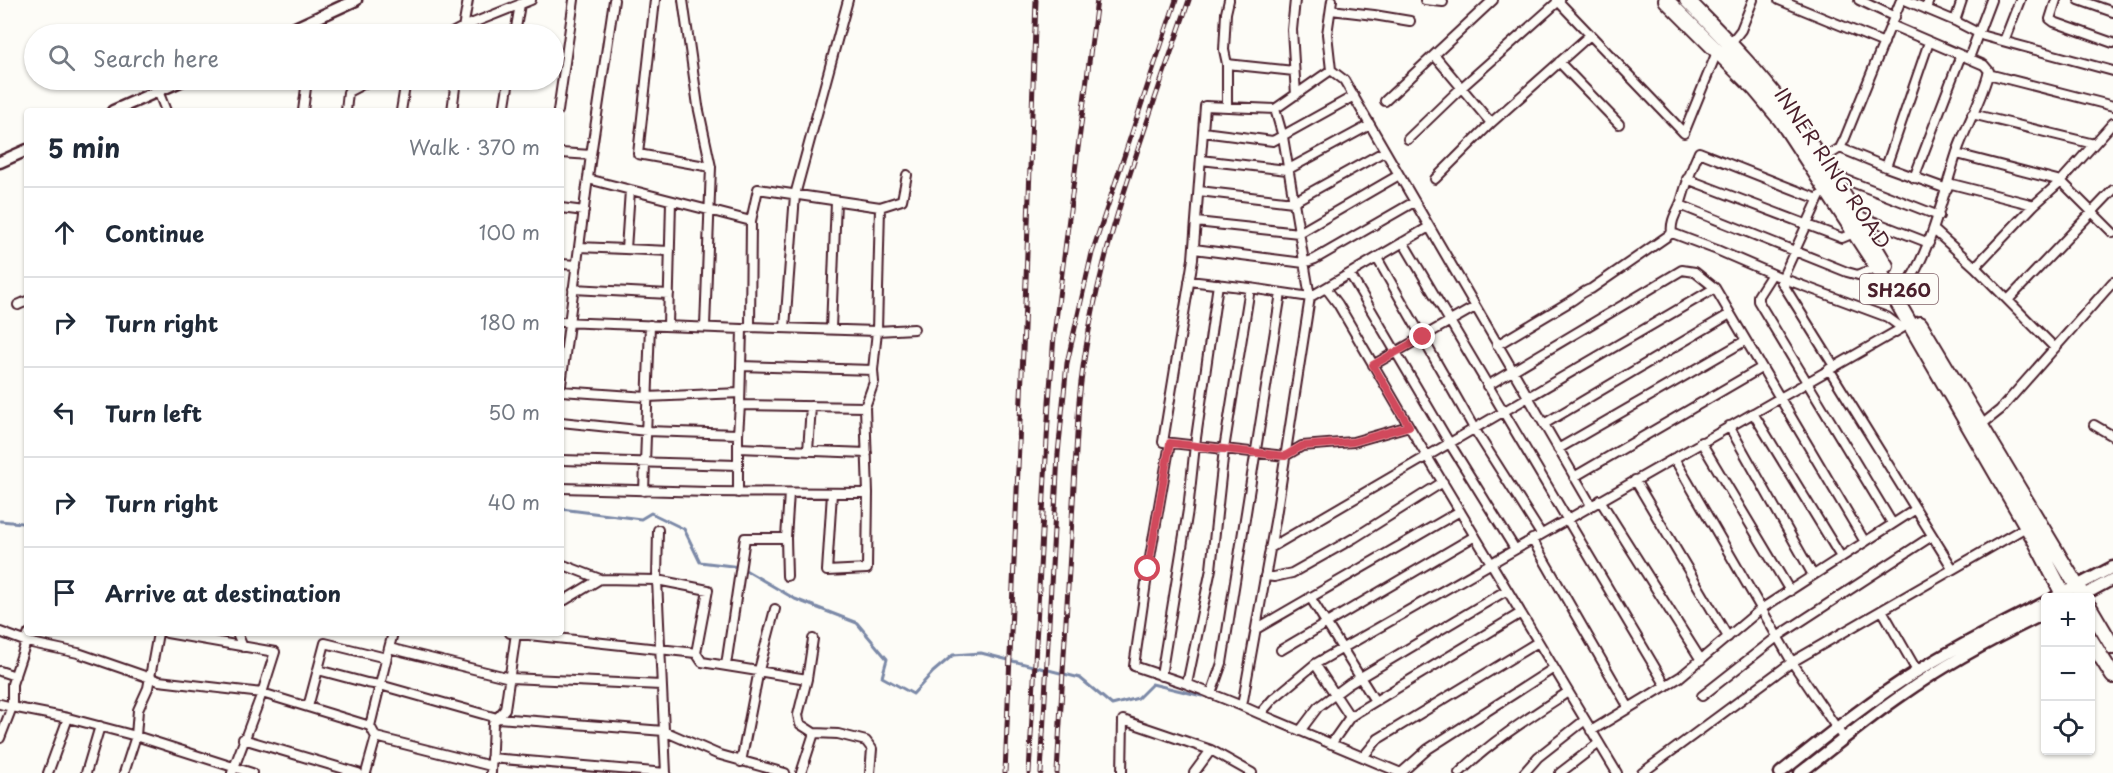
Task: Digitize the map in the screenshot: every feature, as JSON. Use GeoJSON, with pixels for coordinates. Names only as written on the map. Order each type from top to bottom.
{"type":"FeatureCollection","features":[{"type":"Feature","properties":{"kind":"highway","name":"INNER RING ROAD"},"geometry":{"type":"LineString","coordinates":[[1666,0],[1755,89],[1781,120],[1877,267],[1910,323],[2026,527],[2059,593]]}},
{"type":"Feature","properties":{"kind":"highway","name":"INNER RING ROAD"},"geometry":{"type":"LineString","coordinates":[[1687,0],[1730,44],[1782,104],[1821,160],[1824,186],[1856,215],[1902,293],[1910,323],[1980,426],[2079,593]]}},
{"type":"Feature","properties":{"kind":"highway"},"geometry":{"type":"LineString","coordinates":[[2095,616],[2113,647]]}},
{"type":"Feature","properties":{"kind":"highway"},"geometry":{"type":"LineString","coordinates":[[2095,646],[2113,676]]}},
{"type":"Feature","properties":{"kind":"street"},"geometry":{"type":"LineString","coordinates":[[305,24],[356,0]]}},
{"type":"Feature","properties":{"kind":"street"},"geometry":{"type":"LineString","coordinates":[[464,24],[468,0]]}},
{"type":"Feature","properties":{"kind":"street"},"geometry":{"type":"LineString","coordinates":[[478,24],[531,0]]}},
{"type":"Feature","properties":{"kind":"street"},"geometry":{"type":"LineString","coordinates":[[564,69],[574,0]]}},
{"type":"Feature","properties":{"kind":"street"},"geometry":{"type":"LineString","coordinates":[[564,338],[565,322],[577,265],[614,0]]}},
{"type":"Feature","properties":{"kind":"street"},"geometry":{"type":"LineString","coordinates":[[654,0],[638,154],[711,166]]}},
{"type":"Feature","properties":{"kind":"street"},"geometry":{"type":"LineString","coordinates":[[683,0],[698,106],[711,166],[705,327]]}},
{"type":"Feature","properties":{"kind":"street"},"geometry":{"type":"LineString","coordinates":[[785,328],[795,195],[848,0]]}},
{"type":"Feature","properties":{"kind":"street"},"geometry":{"type":"LineString","coordinates":[[1227,107],[1227,64],[1224,50],[1229,0]]}},
{"type":"Feature","properties":{"kind":"street"},"geometry":{"type":"LineString","coordinates":[[1295,0],[1292,30],[1296,95]]}},
{"type":"Feature","properties":{"kind":"street"},"geometry":{"type":"LineString","coordinates":[[1332,0],[1327,34],[1331,70],[1344,80],[1354,96],[1591,505]]}},
{"type":"Feature","properties":{"kind":"street"},"geometry":{"type":"LineString","coordinates":[[1425,0],[1443,2]]}},
{"type":"Feature","properties":{"kind":"street"},"geometry":{"type":"LineString","coordinates":[[1385,101],[1493,0]]}},
{"type":"Feature","properties":{"kind":"street"},"geometry":{"type":"LineString","coordinates":[[1408,139],[1558,0],[1684,133],[1718,52]]}},
{"type":"Feature","properties":{"kind":"street"},"geometry":{"type":"LineString","coordinates":[[1730,44],[1741,30],[1753,0]]}},
{"type":"Feature","properties":{"kind":"street"},"geometry":{"type":"LineString","coordinates":[[1779,0],[1884,43]]}},
{"type":"Feature","properties":{"kind":"street"},"geometry":{"type":"LineString","coordinates":[[1859,0],[1929,42],[1984,65],[1989,71],[1957,154],[1929,243],[1913,277],[1902,293]]}},
{"type":"Feature","properties":{"kind":"street"},"geometry":{"type":"LineString","coordinates":[[1821,160],[1840,148],[1903,0],[1979,33],[2113,71]]}},
{"type":"Feature","properties":{"kind":"street"},"geometry":{"type":"LineString","coordinates":[[1926,9],[1929,0]]}},
{"type":"Feature","properties":{"kind":"street"},"geometry":{"type":"LineString","coordinates":[[1955,21],[1962,0]]}},
{"type":"Feature","properties":{"kind":"street"},"geometry":{"type":"LineString","coordinates":[[1914,178],[1965,56],[1979,33],[1991,0]]}},
{"type":"Feature","properties":{"kind":"street"},"geometry":{"type":"LineString","coordinates":[[2004,41],[2020,0]]}},
{"type":"Feature","properties":{"kind":"street"},"geometry":{"type":"LineString","coordinates":[[2056,0],[2050,19],[2113,43]]}},
{"type":"Feature","properties":{"kind":"street"},"geometry":{"type":"LineString","coordinates":[[2079,0],[2113,12]]}},
{"type":"Feature","properties":{"kind":"street"},"geometry":{"type":"LineString","coordinates":[[517,24],[520,4]]}},
{"type":"Feature","properties":{"kind":"street"},"geometry":{"type":"LineString","coordinates":[[1330,10],[1410,21]]}},
{"type":"Feature","properties":{"kind":"street"},"geometry":{"type":"LineString","coordinates":[[313,24],[314,20]]}},
{"type":"Feature","properties":{"kind":"street"},"geometry":{"type":"LineString","coordinates":[[1435,179],[1491,123],[1590,35]]}},
{"type":"Feature","properties":{"kind":"street"},"geometry":{"type":"LineString","coordinates":[[1886,167],[1929,42]]}},
{"type":"Feature","properties":{"kind":"street"},"geometry":{"type":"LineString","coordinates":[[1434,55],[1491,123]]}},
{"type":"Feature","properties":{"kind":"street"},"geometry":{"type":"LineString","coordinates":[[1559,62],[1619,124]]}},
{"type":"Feature","properties":{"kind":"street"},"geometry":{"type":"LineString","coordinates":[[1227,64],[1294,71]]}},
{"type":"Feature","properties":{"kind":"street"},"geometry":{"type":"LineString","coordinates":[[1331,70],[1275,109],[1205,106],[1194,249],[1163,442],[1285,456],[1302,446],[1353,442],[1409,426]]}},
{"type":"Feature","properties":{"kind":"street"},"geometry":{"type":"LineString","coordinates":[[1988,74],[2113,106]]}},
{"type":"Feature","properties":{"kind":"street"},"geometry":{"type":"LineString","coordinates":[[303,108],[306,90]]}},
{"type":"Feature","properties":{"kind":"street"},"geometry":{"type":"LineString","coordinates":[[346,108],[348,92],[352,90]]}},
{"type":"Feature","properties":{"kind":"street"},"geometry":{"type":"LineString","coordinates":[[401,108],[404,90]]}},
{"type":"Feature","properties":{"kind":"street"},"geometry":{"type":"LineString","coordinates":[[452,108],[455,90]]}},
{"type":"Feature","properties":{"kind":"street"},"geometry":{"type":"LineString","coordinates":[[504,108],[507,90]]}},
{"type":"Feature","properties":{"kind":"street"},"geometry":{"type":"LineString","coordinates":[[558,108],[561,90]]}},
{"type":"Feature","properties":{"kind":"street"},"geometry":{"type":"LineString","coordinates":[[120,108],[158,91],[165,108]]}},
{"type":"Feature","properties":{"kind":"street"},"geometry":{"type":"LineString","coordinates":[[1203,132],[1269,141],[1283,137],[1354,96]]}},
{"type":"Feature","properties":{"kind":"street"},"geometry":{"type":"LineString","coordinates":[[1242,706],[1310,297],[1283,137],[1275,109]]}},
{"type":"Feature","properties":{"kind":"street"},"geometry":{"type":"LineString","coordinates":[[1972,114],[2094,144]]}},
{"type":"Feature","properties":{"kind":"street"},"geometry":{"type":"LineString","coordinates":[[1975,267],[2034,204],[2061,181],[2113,123]]}},
{"type":"Feature","properties":{"kind":"street"},"geometry":{"type":"LineString","coordinates":[[1201,160],[1287,170],[1370,125]]}},
{"type":"Feature","properties":{"kind":"street"},"geometry":{"type":"LineString","coordinates":[[1840,148],[1914,178],[2034,204]]}},
{"type":"Feature","properties":{"kind":"street"},"geometry":{"type":"LineString","coordinates":[[0,162],[24,151]]}},
{"type":"Feature","properties":{"kind":"street"},"geometry":{"type":"LineString","coordinates":[[1198,190],[1293,202],[1385,151]]}},
{"type":"Feature","properties":{"kind":"street"},"geometry":{"type":"LineString","coordinates":[[1672,233],[1676,210],[1680,205],[1687,179],[1699,152],[1939,216]]}},
{"type":"Feature","properties":{"kind":"street"},"geometry":{"type":"LineString","coordinates":[[564,153],[591,155]]}},
{"type":"Feature","properties":{"kind":"street"},"geometry":{"type":"LineString","coordinates":[[1957,154],[2061,181],[2113,233]]}},
{"type":"Feature","properties":{"kind":"street"},"geometry":{"type":"LineString","coordinates":[[738,493],[741,366],[746,328],[751,221],[758,189],[880,207],[902,200],[907,175]]}},
{"type":"Feature","properties":{"kind":"street"},"geometry":{"type":"LineString","coordinates":[[1196,222],[1299,233],[1399,175]]}},
{"type":"Feature","properties":{"kind":"street"},"geometry":{"type":"LineString","coordinates":[[588,179],[751,221]]}},
{"type":"Feature","properties":{"kind":"street"},"geometry":{"type":"LineString","coordinates":[[1687,179],[1842,238],[1854,233]]}},
{"type":"Feature","properties":{"kind":"street"},"geometry":{"type":"LineString","coordinates":[[1824,186],[1781,281],[1953,569]]}},
{"type":"Feature","properties":{"kind":"street"},"geometry":{"type":"LineString","coordinates":[[626,249],[630,190]]}},
{"type":"Feature","properties":{"kind":"street"},"geometry":{"type":"LineString","coordinates":[[2009,299],[2113,190]]}},
{"type":"Feature","properties":{"kind":"street"},"geometry":{"type":"LineString","coordinates":[[668,326],[671,201]]}},
{"type":"Feature","properties":{"kind":"street"},"geometry":{"type":"LineString","coordinates":[[831,329],[836,201]]}},
{"type":"Feature","properties":{"kind":"street"},"geometry":{"type":"LineString","coordinates":[[1194,249],[1304,263],[1414,202]]}},
{"type":"Feature","properties":{"kind":"street"},"geometry":{"type":"LineString","coordinates":[[1680,205],[1858,275],[1877,267]]}},
{"type":"Feature","properties":{"kind":"street"},"geometry":{"type":"LineString","coordinates":[[832,493],[827,571],[867,569],[868,494],[865,407],[874,382],[880,207]]}},
{"type":"Feature","properties":{"kind":"street"},"geometry":{"type":"LineString","coordinates":[[564,208],[584,211]]}},
{"type":"Feature","properties":{"kind":"street"},"geometry":{"type":"LineString","coordinates":[[1856,215],[1929,243]]}},
{"type":"Feature","properties":{"kind":"street"},"geometry":{"type":"LineString","coordinates":[[1190,281],[1310,297],[1429,227]]}},
{"type":"Feature","properties":{"kind":"street"},"geometry":{"type":"LineString","coordinates":[[1934,230],[2009,299],[2055,348]]}},
{"type":"Feature","properties":{"kind":"street"},"geometry":{"type":"LineString","coordinates":[[1672,233],[1782,278],[1887,317],[1910,323]]}},
{"type":"Feature","properties":{"kind":"street"},"geometry":{"type":"LineString","coordinates":[[1497,345],[1591,289],[1672,233]]}},
{"type":"Feature","properties":{"kind":"street"},"geometry":{"type":"LineString","coordinates":[[1403,242],[1666,686]]}},
{"type":"Feature","properties":{"kind":"street"},"geometry":{"type":"LineString","coordinates":[[579,247],[670,251]]}},
{"type":"Feature","properties":{"kind":"street"},"geometry":{"type":"LineString","coordinates":[[1377,258],[1475,430],[1541,534]]}},
{"type":"Feature","properties":{"kind":"street"},"geometry":{"type":"LineString","coordinates":[[564,264],[577,265]]}},
{"type":"Feature","properties":{"kind":"street"},"geometry":{"type":"LineString","coordinates":[[1487,386],[1682,270],[1695,272],[1715,288],[1864,542]]}},
{"type":"Feature","properties":{"kind":"street"},"geometry":{"type":"LineString","coordinates":[[1350,274],[1515,549]]}},
{"type":"Feature","properties":{"kind":"street"},"geometry":{"type":"LineString","coordinates":[[1772,274],[1758,296],[1758,301],[1892,524]]}},
{"type":"Feature","properties":{"kind":"street"},"geometry":{"type":"LineString","coordinates":[[1161,676],[1188,510],[1218,284]]}},
{"type":"Feature","properties":{"kind":"street"},"geometry":{"type":"LineString","coordinates":[[1980,426],[2000,410],[2112,286]]}},
{"type":"Feature","properties":{"kind":"street"},"geometry":{"type":"LineString","coordinates":[[1187,684],[1211,569],[1224,449],[1250,288]]}},
{"type":"Feature","properties":{"kind":"street"},"geometry":{"type":"LineString","coordinates":[[1326,288],[1338,304],[1617,773]]}},
{"type":"Feature","properties":{"kind":"street"},"geometry":{"type":"LineString","coordinates":[[1270,548],[1428,458],[1715,288]]}},
{"type":"Feature","properties":{"kind":"street"},"geometry":{"type":"LineString","coordinates":[[573,289],[669,294]]}},
{"type":"Feature","properties":{"kind":"street"},"geometry":{"type":"LineString","coordinates":[[1211,694],[1222,663],[1281,293]]}},
{"type":"Feature","properties":{"kind":"street"},"geometry":{"type":"LineString","coordinates":[[18,305],[24,303]]}},
{"type":"Feature","properties":{"kind":"street"},"geometry":{"type":"LineString","coordinates":[[1373,365],[1475,307]]}},
{"type":"Feature","properties":{"kind":"street"},"geometry":{"type":"LineString","coordinates":[[1544,424],[1730,314]]}},
{"type":"Feature","properties":{"kind":"street"},"geometry":{"type":"LineString","coordinates":[[565,322],[877,331],[914,329]]}},
{"type":"Feature","properties":{"kind":"street"},"geometry":{"type":"LineString","coordinates":[[1260,714],[1273,699],[1315,664],[1910,323]]}},
{"type":"Feature","properties":{"kind":"street"},"geometry":{"type":"LineString","coordinates":[[644,491],[650,326]]}},
{"type":"Feature","properties":{"kind":"street"},"geometry":{"type":"LineString","coordinates":[[1558,449],[1745,341]]}},
{"type":"Feature","properties":{"kind":"street"},"geometry":{"type":"LineString","coordinates":[[741,366],[873,370]]}},
{"type":"Feature","properties":{"kind":"street"},"geometry":{"type":"LineString","coordinates":[[1574,477],[1761,368]]}},
{"type":"Feature","properties":{"kind":"street"},"geometry":{"type":"LineString","coordinates":[[564,391],[647,397],[740,393]]}},
{"type":"Feature","properties":{"kind":"street"},"geometry":{"type":"LineString","coordinates":[[740,405],[865,407]]}},
{"type":"Feature","properties":{"kind":"street"},"geometry":{"type":"LineString","coordinates":[[808,451],[811,406]]}},
{"type":"Feature","properties":{"kind":"street"},"geometry":{"type":"LineString","coordinates":[[1753,413],[1841,557]]}},
{"type":"Feature","properties":{"kind":"street"},"geometry":{"type":"LineString","coordinates":[[564,422],[647,431],[738,434]]}},
{"type":"Feature","properties":{"kind":"street"},"geometry":{"type":"LineString","coordinates":[[2094,425],[2113,436]]}},
{"type":"Feature","properties":{"kind":"street"},"geometry":{"type":"LineString","coordinates":[[1729,426],[1813,575]]}},
{"type":"Feature","properties":{"kind":"street"},"geometry":{"type":"LineString","coordinates":[[1701,442],[1790,591]]}},
{"type":"Feature","properties":{"kind":"street"},"geometry":{"type":"LineString","coordinates":[[1170,443],[1134,666],[1242,706],[1401,773],[1428,749],[1554,668]]}},
{"type":"Feature","properties":{"kind":"street"},"geometry":{"type":"LineString","coordinates":[[738,448],[867,453]]}},
{"type":"Feature","properties":{"kind":"street"},"geometry":{"type":"LineString","coordinates":[[1674,458],[1792,662],[1844,739]]}},
{"type":"Feature","properties":{"kind":"street"},"geometry":{"type":"LineString","coordinates":[[564,460],[738,465]]}},
{"type":"Feature","properties":{"kind":"street"},"geometry":{"type":"LineString","coordinates":[[1635,480],[1728,637]]}},
{"type":"Feature","properties":{"kind":"street"},"geometry":{"type":"LineString","coordinates":[[1265,576],[1274,577],[1292,573],[1354,538],[1443,482]]}},
{"type":"Feature","properties":{"kind":"street"},"geometry":{"type":"LineString","coordinates":[[564,488],[868,494]]}},
{"type":"Feature","properties":{"kind":"street"},"geometry":{"type":"LineString","coordinates":[[787,576],[786,538],[789,493]]}},
{"type":"Feature","properties":{"kind":"street"},"geometry":{"type":"LineString","coordinates":[[1600,500],[1701,660]]}},
{"type":"Feature","properties":{"kind":"street"},"geometry":{"type":"LineString","coordinates":[[1592,731],[1680,677],[1761,609],[1916,509]]}},
{"type":"Feature","properties":{"kind":"street"},"geometry":{"type":"LineString","coordinates":[[1256,628],[1460,511]]}},
{"type":"Feature","properties":{"kind":"street"},"geometry":{"type":"LineString","coordinates":[[1642,773],[1792,662],[2026,527]]}},
{"type":"Feature","properties":{"kind":"street"},"geometry":{"type":"LineString","coordinates":[[376,737],[491,765],[666,773],[657,580],[658,530]]}},
{"type":"Feature","properties":{"kind":"street"},"geometry":{"type":"LineString","coordinates":[[1281,650],[1475,536]]}},
{"type":"Feature","properties":{"kind":"street"},"geometry":{"type":"LineString","coordinates":[[1702,696],[1777,637],[1932,536]]}},
{"type":"Feature","properties":{"kind":"street"},"geometry":{"type":"LineString","coordinates":[[726,665],[745,538],[786,538]]}},
{"type":"Feature","properties":{"kind":"street"},"geometry":{"type":"LineString","coordinates":[[1532,539],[1629,708]]}},
{"type":"Feature","properties":{"kind":"street"},"geometry":{"type":"LineString","coordinates":[[564,565],[600,579],[657,580],[708,590],[696,653],[702,662],[807,679]]}},
{"type":"Feature","properties":{"kind":"street"},"geometry":{"type":"LineString","coordinates":[[2081,593],[2113,567]]}},
{"type":"Feature","properties":{"kind":"street"},"geometry":{"type":"LineString","coordinates":[[564,600],[600,579]]}},
{"type":"Feature","properties":{"kind":"street"},"geometry":{"type":"LineString","coordinates":[[2082,593],[2113,579]]}},
{"type":"Feature","properties":{"kind":"street"},"geometry":{"type":"LineString","coordinates":[[1300,731],[1318,707],[1334,694],[1508,590]]}},
{"type":"Feature","properties":{"kind":"street"},"geometry":{"type":"LineString","coordinates":[[1310,597],[1375,701]]}},
{"type":"Feature","properties":{"kind":"street"},"geometry":{"type":"LineString","coordinates":[[1780,773],[1836,729],[1917,672],[1975,638],[2041,605]]}},
{"type":"Feature","properties":{"kind":"street"},"geometry":{"type":"LineString","coordinates":[[741,762],[759,670],[775,609]]}},
{"type":"Feature","properties":{"kind":"street"},"geometry":{"type":"LineString","coordinates":[[1882,610],[1917,672]]}},
{"type":"Feature","properties":{"kind":"street"},"geometry":{"type":"LineString","coordinates":[[1331,744],[1350,717],[1521,613]]}},
{"type":"Feature","properties":{"kind":"street"},"geometry":{"type":"LineString","coordinates":[[1800,773],[1921,682],[2041,616]]}},
{"type":"Feature","properties":{"kind":"street"},"geometry":{"type":"LineString","coordinates":[[0,632],[27,642],[78,653],[159,681],[261,693],[370,726]]}},
{"type":"Feature","properties":{"kind":"street"},"geometry":{"type":"LineString","coordinates":[[0,738],[12,707],[12,684],[28,636]]}},
{"type":"Feature","properties":{"kind":"street"},"geometry":{"type":"LineString","coordinates":[[124,773],[136,736],[138,710],[148,688],[157,636]]}},
{"type":"Feature","properties":{"kind":"street"},"geometry":{"type":"LineString","coordinates":[[183,636],[275,652],[233,770]]}},
{"type":"Feature","properties":{"kind":"street"},"geometry":{"type":"LineString","coordinates":[[238,636],[243,647]]}},
{"type":"Feature","properties":{"kind":"street"},"geometry":{"type":"LineString","coordinates":[[366,773],[376,737],[370,726],[392,636]]}},
{"type":"Feature","properties":{"kind":"street"},"geometry":{"type":"LineString","coordinates":[[491,765],[493,723],[506,709],[514,636]]}},
{"type":"Feature","properties":{"kind":"street"},"geometry":{"type":"LineString","coordinates":[[533,636],[696,653]]}},
{"type":"Feature","properties":{"kind":"street"},"geometry":{"type":"LineString","coordinates":[[813,639],[807,679],[798,715],[800,724],[814,733],[838,734],[866,741],[872,749],[870,773]]}},
{"type":"Feature","properties":{"kind":"street"},"geometry":{"type":"LineString","coordinates":[[1363,757],[1378,739],[1538,642]]}},
{"type":"Feature","properties":{"kind":"street"},"geometry":{"type":"LineString","coordinates":[[308,707],[325,643],[386,658]]}},
{"type":"Feature","properties":{"kind":"street"},"geometry":{"type":"LineString","coordinates":[[388,648],[510,678],[661,685]]}},
{"type":"Feature","properties":{"kind":"street"},"geometry":{"type":"LineString","coordinates":[[1315,664],[1350,717]]}},
{"type":"Feature","properties":{"kind":"street"},"geometry":{"type":"LineString","coordinates":[[318,670],[497,718],[664,731],[741,762],[785,773]]}},
{"type":"Feature","properties":{"kind":"street"},"geometry":{"type":"LineString","coordinates":[[0,671],[15,676]]}},
{"type":"Feature","properties":{"kind":"street"},"geometry":{"type":"LineString","coordinates":[[1459,773],[1474,758],[1568,692]]}},
{"type":"Feature","properties":{"kind":"street"},"geometry":{"type":"LineString","coordinates":[[0,704],[100,726],[136,736],[233,770],[252,773]]}},
{"type":"Feature","properties":{"kind":"street"},"geometry":{"type":"LineString","coordinates":[[48,773],[68,718]]}},
{"type":"Feature","properties":{"kind":"street"},"geometry":{"type":"LineString","coordinates":[[1122,773],[1124,720],[1211,750],[1252,773]]}},
{"type":"Feature","properties":{"kind":"street"},"geometry":{"type":"LineString","coordinates":[[1524,773],[1538,757],[1585,720]]}},
{"type":"Feature","properties":{"kind":"street"},"geometry":{"type":"LineString","coordinates":[[86,773],[100,726]]}},
{"type":"Feature","properties":{"kind":"street"},"geometry":{"type":"LineString","coordinates":[[801,773],[814,733]]}},
{"type":"Feature","properties":{"kind":"street"},"geometry":{"type":"LineString","coordinates":[[243,739],[358,773]]}},
{"type":"Feature","properties":{"kind":"street"},"geometry":{"type":"LineString","coordinates":[[1560,773],[1599,744]]}},
{"type":"Feature","properties":{"kind":"street"},"geometry":{"type":"LineString","coordinates":[[1194,773],[1211,750]]}},
{"type":"Feature","properties":{"kind":"waterway"},"geometry":{"type":"LineString","coordinates":[[564,509],[641,519],[651,513],[684,529],[700,562],[740,567],[795,599],[857,623],[887,659],[882,677],[913,694],[953,655],[981,653],[1080,678],[1112,705],[1138,698],[1152,684],[1202,696]]}},
{"type":"Feature","properties":{"kind":"waterway"},"geometry":{"type":"LineString","coordinates":[[0,521],[24,525]]}},
{"type":"Feature","properties":{"kind":"railway"},"geometry":{"type":"LineString","coordinates":[[1005,773],[1036,0]]}},
{"type":"Feature","properties":{"kind":"railway"},"geometry":{"type":"LineString","coordinates":[[1029,773],[1054,335],[1097,0]]}},
{"type":"Feature","properties":{"kind":"railway"},"geometry":{"type":"LineString","coordinates":[[1041,773],[1058,454],[1067,363],[1092,253],[1176,0]]}},
{"type":"Feature","properties":{"kind":"railway"},"geometry":{"type":"LineString","coordinates":[[1057,773],[1079,401],[1086,349],[1095,298],[1122,198],[1189,0]]}},
{"type":"Feature","properties":{"kind":"route"},"geometry":{"type":"LineString","coordinates":[[1148,569],[1170,443],[1285,456],[1302,446],[1353,442],[1409,426],[1373,365],[1423,337]]}}]}
